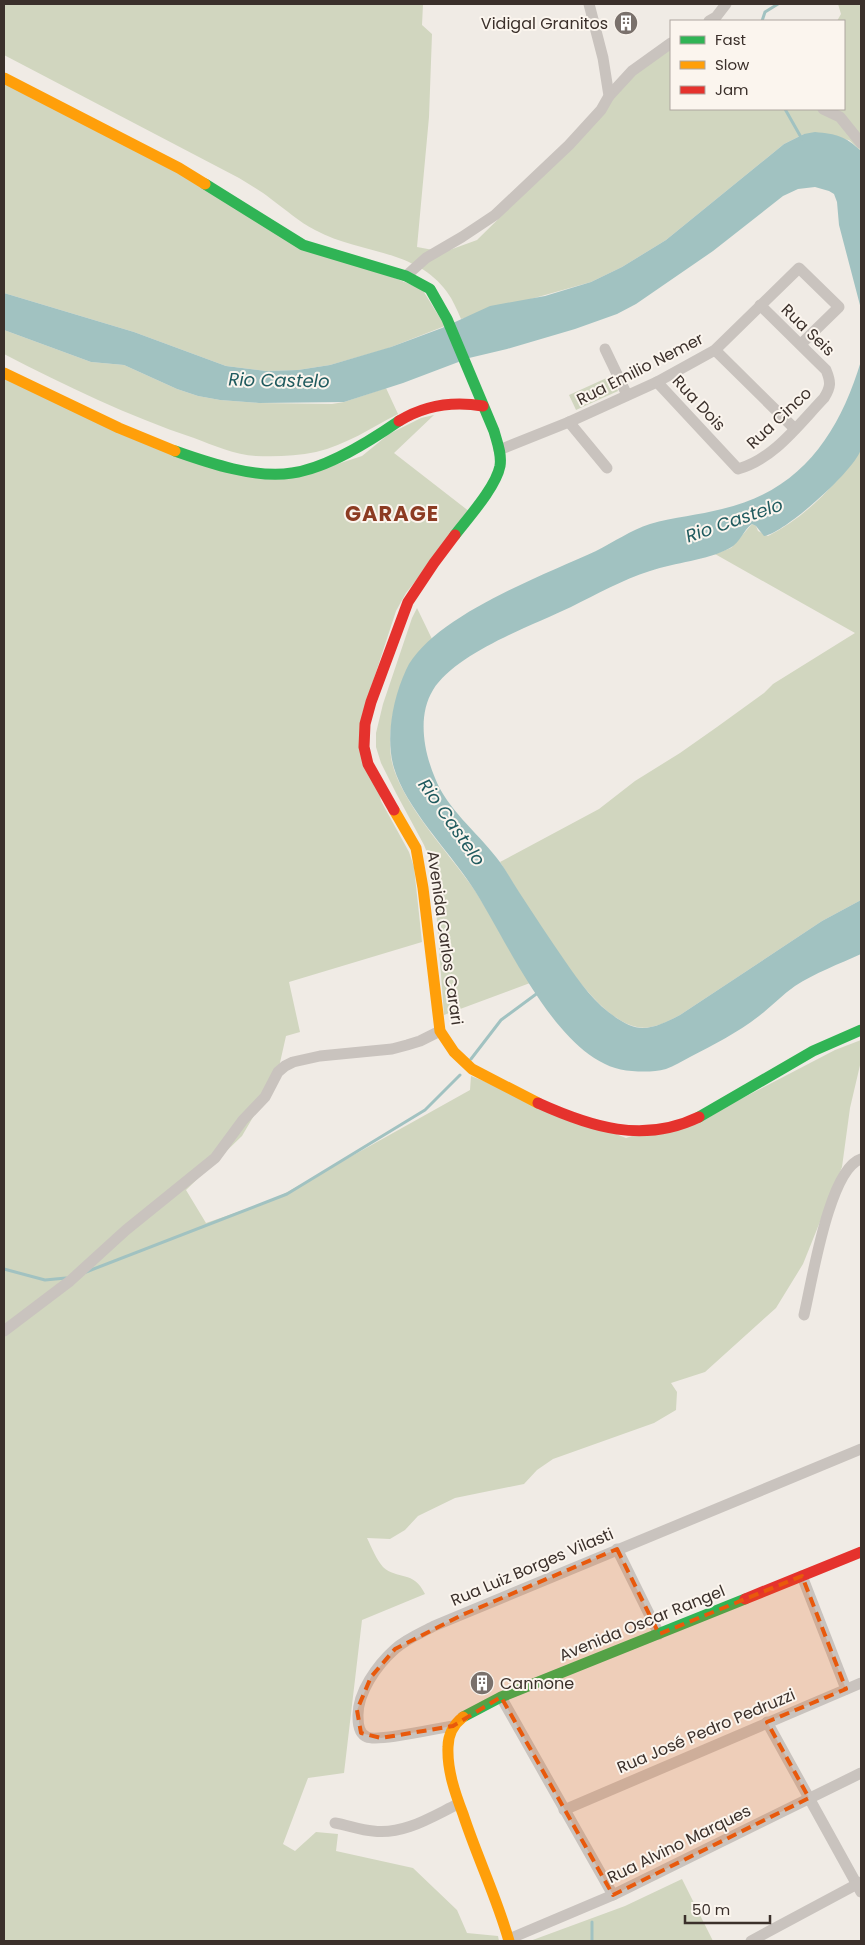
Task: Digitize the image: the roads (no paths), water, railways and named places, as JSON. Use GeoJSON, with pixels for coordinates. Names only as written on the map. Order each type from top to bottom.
{"type":"FeatureCollection","features":[{"type":"Feature","properties":{"kind":"main road","name":"Avenida Carlos Carari"},"geometry":{"type":"LineString","coordinates":[[4,78],[179,168],[303,245],[406,276],[430,290],[447,319],[494,431],[499,450],[500,465],[490,490],[434,563],[408,602],[365,724],[364,748],[368,764],[416,848],[423,888],[440,1030],[452,1052],[474,1071],[524,1097],[592,1124],[644,1132],[662,1130],[690,1120],[815,1048],[861,1030]]}},
{"type":"Feature","properties":{"kind":"main road"},"geometry":{"type":"LineString","coordinates":[[4,373],[125,432],[204,461],[261,473],[297,472],[354,449],[375,438],[405,417],[423,409],[438,405],[467,403],[483,406]]}},
{"type":"Feature","properties":{"kind":"main road","name":"Avenida Oscar Rangel"},"geometry":{"type":"LineString","coordinates":[[453,1726],[464,1716],[501,1697],[861,1552]]}},
{"type":"Feature","properties":{"kind":"main road"},"geometry":{"type":"LineString","coordinates":[[453,1726],[448,1735],[447,1754],[458,1804],[500,1908],[509,1940]]}},
{"type":"Feature","properties":{"kind":"street"},"geometry":{"type":"LineString","coordinates":[[589,4],[603,58],[609,96]]}},
{"type":"Feature","properties":{"kind":"street"},"geometry":{"type":"LineString","coordinates":[[715,20],[726,4]]}},
{"type":"Feature","properties":{"kind":"street"},"geometry":{"type":"LineString","coordinates":[[406,276],[426,258],[495,215],[568,145],[601,110],[609,96],[632,71],[670,44]]}},
{"type":"Feature","properties":{"kind":"street"},"geometry":{"type":"LineString","coordinates":[[825,110],[840,117],[861,143]]}},
{"type":"Feature","properties":{"kind":"street","name":"Rua Emilio Nemer"},"geometry":{"type":"LineString","coordinates":[[499,450],[569,422],[657,382],[715,350],[799,268],[839,307],[801,344]]}},
{"type":"Feature","properties":{"kind":"street","name":"Rua Seis"},"geometry":{"type":"LineString","coordinates":[[760,305],[826,370],[831,380]]}},
{"type":"Feature","properties":{"kind":"street"},"geometry":{"type":"LineString","coordinates":[[605,349],[627,395]]}},
{"type":"Feature","properties":{"kind":"street"},"geometry":{"type":"LineString","coordinates":[[715,350],[794,429]]}},
{"type":"Feature","properties":{"kind":"street","name":"Rua Cinco"},"geometry":{"type":"LineString","coordinates":[[738,469],[752,465],[769,454],[824,398],[830,388],[831,380]]}},
{"type":"Feature","properties":{"kind":"street","name":"Rua Dois"},"geometry":{"type":"LineString","coordinates":[[657,382],[738,469]]}},
{"type":"Feature","properties":{"kind":"street"},"geometry":{"type":"LineString","coordinates":[[569,422],[607,468]]}},
{"type":"Feature","properties":{"kind":"street"},"geometry":{"type":"LineString","coordinates":[[4,1331],[70,1281],[133,1224],[215,1158],[243,1120],[265,1097],[278,1072],[285,1066],[320,1056],[392,1049],[420,1041],[440,1030]]}},
{"type":"Feature","properties":{"kind":"street"},"geometry":{"type":"LineString","coordinates":[[804,1315],[825,1226],[836,1189],[853,1162],[861,1159]]}},
{"type":"Feature","properties":{"kind":"street","name":"Rua Luiz Borges Vilasti"},"geometry":{"type":"LineString","coordinates":[[453,1726],[381,1738],[368,1738],[361,1733],[357,1710],[361,1696],[371,1677],[395,1649],[434,1626],[861,1449]]}},
{"type":"Feature","properties":{"kind":"street"},"geometry":{"type":"LineString","coordinates":[[617,1549],[658,1634]]}},
{"type":"Feature","properties":{"kind":"street"},"geometry":{"type":"LineString","coordinates":[[802,1576],[846,1689]]}},
{"type":"Feature","properties":{"kind":"street","name":"Rua José Pedro Pedruzzi"},"geometry":{"type":"LineString","coordinates":[[564,1810],[861,1683]]}},
{"type":"Feature","properties":{"kind":"street"},"geometry":{"type":"LineString","coordinates":[[501,1697],[613,1895]]}},
{"type":"Feature","properties":{"kind":"street"},"geometry":{"type":"LineString","coordinates":[[751,1941],[860,1886],[767,1722]]}},
{"type":"Feature","properties":{"kind":"street","name":"Rua Alvino Marques"},"geometry":{"type":"LineString","coordinates":[[509,1940],[613,1895],[861,1773]]}},
{"type":"Feature","properties":{"kind":"street"},"geometry":{"type":"LineString","coordinates":[[335,1823],[373,1831],[396,1831],[419,1824],[458,1804]]}},
{"type":"Feature","properties":{"kind":"water","name":"Rio Castelo"},"geometry":{"type":"Polygon","coordinates":[[[815,132],[840,137],[861,151],[861,309],[839,225],[837,202],[834,194],[815,187],[798,189],[783,196],[713,251],[636,304],[617,314],[575,329],[469,358],[403,383],[344,402],[259,403],[198,396],[177,389],[124,365],[91,362],[4,330],[4,293],[134,332],[226,366],[266,371],[298,370],[330,365],[391,347],[442,328],[490,306],[545,296],[591,282],[622,267],[666,240],[784,144],[804,134],[815,132]]]}},
{"type":"Feature","properties":{"kind":"water","name":"Rio Castelo"},"geometry":{"type":"Polygon","coordinates":[[[861,361],[861,449],[847,471],[803,512],[774,532],[764,536],[752,524],[730,548],[701,559],[660,568],[610,587],[476,652],[444,677],[433,690],[428,700],[424,722],[425,746],[431,768],[440,789],[454,810],[499,861],[553,944],[593,998],[609,1013],[629,1025],[642,1028],[649,1027],[662,1024],[680,1015],[822,921],[861,900],[861,954],[803,981],[742,1028],[669,1068],[653,1071],[632,1071],[606,1064],[581,1048],[558,1025],[538,997],[471,885],[408,798],[394,768],[390,744],[394,705],[401,681],[419,651],[439,632],[463,615],[520,585],[596,551],[650,524],[722,509],[750,500],[774,489],[795,474],[813,456],[828,435],[852,388],[861,361]]]}},
{"type":"Feature","properties":{"kind":"waterway"},"geometry":{"type":"LineString","coordinates":[[762,20],[765,12],[778,4]]}},
{"type":"Feature","properties":{"kind":"waterway"},"geometry":{"type":"LineString","coordinates":[[786,110],[802,139]]}},
{"type":"Feature","properties":{"kind":"waterway"},"geometry":{"type":"LineString","coordinates":[[471,1059],[501,1020],[539,992]]}},
{"type":"Feature","properties":{"kind":"waterway"},"geometry":{"type":"LineString","coordinates":[[86,1272],[287,1194],[425,1110],[460,1075]]}},
{"type":"Feature","properties":{"kind":"waterway"},"geometry":{"type":"LineString","coordinates":[[4,1269],[45,1280],[66,1278]]}},
{"type":"Feature","properties":{"kind":"waterway"},"geometry":{"type":"LineString","coordinates":[[592,1922],[592,1941]]}},
{"type":"Feature","properties":{"kind":"place","name":"Vidigal Granitos"},"geometry":{"type":"Point","coordinates":[626,23]}},
{"type":"Feature","properties":{"kind":"place","name":"Cannone"},"geometry":{"type":"Point","coordinates":[482,1683]}},
{"type":"Feature","properties":{"kind":"district","name":"GARAGE"},"geometry":{"type":"Point","coordinates":[392,513]}}]}
